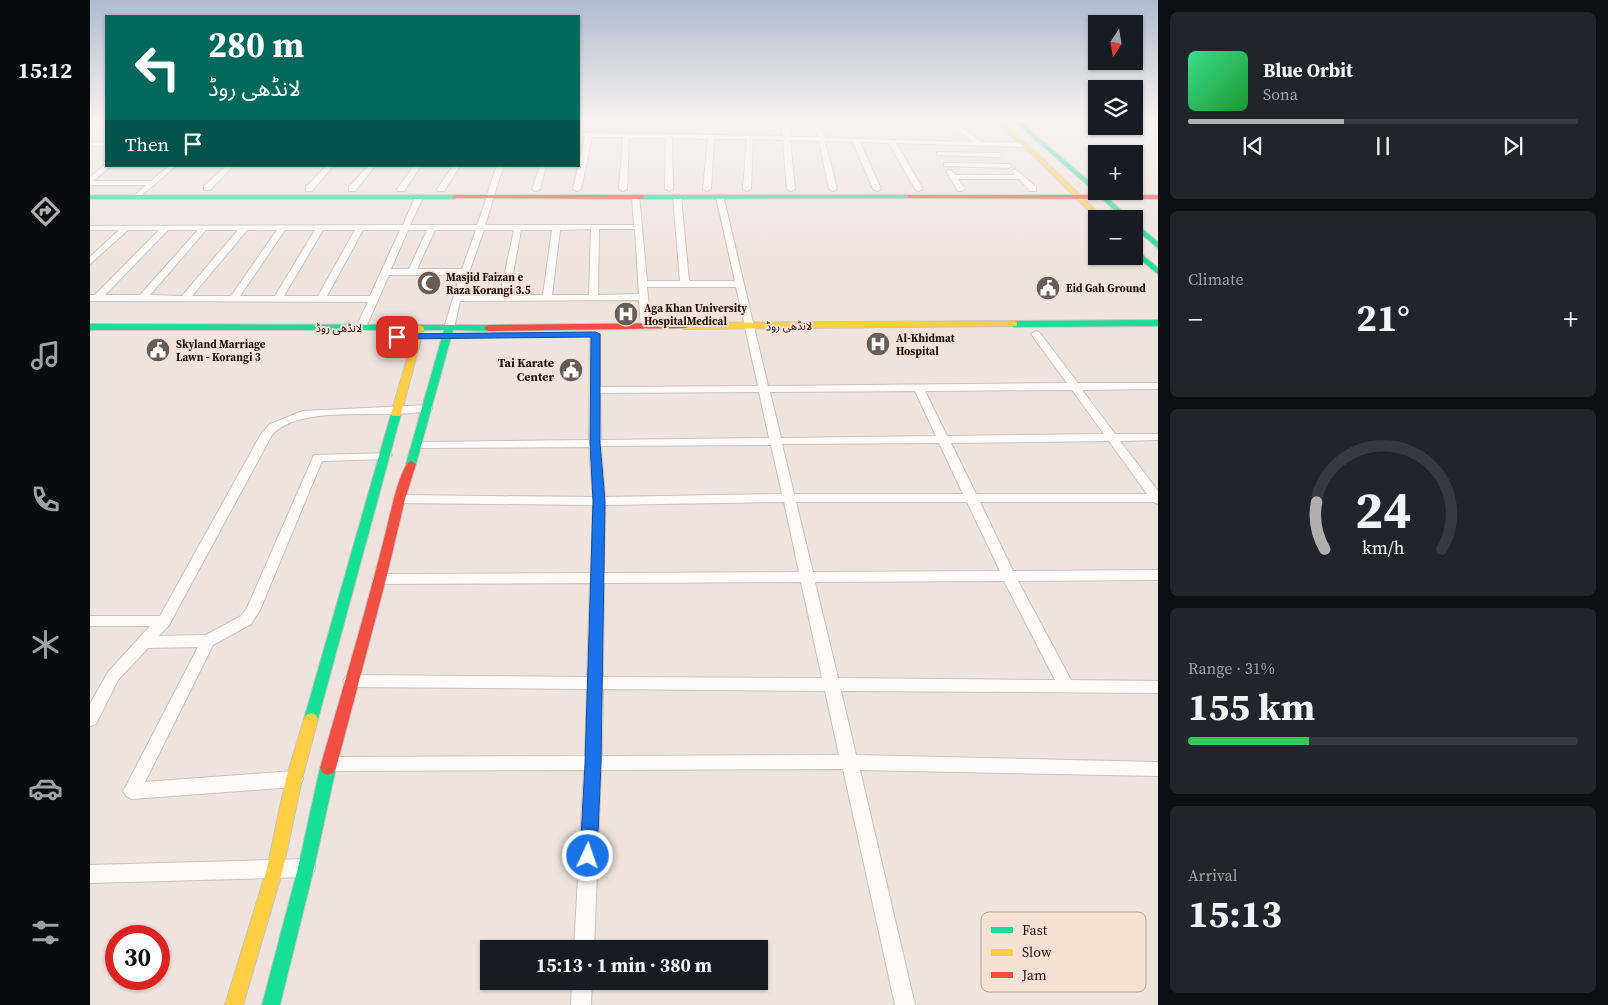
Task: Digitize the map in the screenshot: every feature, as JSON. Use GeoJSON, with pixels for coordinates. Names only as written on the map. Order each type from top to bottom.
{"type":"FeatureCollection","features":[{"type":"Feature","properties":{"kind":"street"},"geometry":{"type":"LineString","coordinates":[[90,181],[106,168]]}},
{"type":"Feature","properties":{"kind":"street"},"geometry":{"type":"LineString","coordinates":[[138,197],[171,168]]}},
{"type":"Feature","properties":{"kind":"street"},"geometry":{"type":"LineString","coordinates":[[208,188],[228,168]]}},
{"type":"Feature","properties":{"kind":"street"},"geometry":{"type":"LineString","coordinates":[[309,189],[328,168]]}},
{"type":"Feature","properties":{"kind":"street"},"geometry":{"type":"LineString","coordinates":[[352,189],[370,168]]}},
{"type":"Feature","properties":{"kind":"street"},"geometry":{"type":"LineString","coordinates":[[401,189],[417,168]]}},
{"type":"Feature","properties":{"kind":"street"},"geometry":{"type":"LineString","coordinates":[[441,189],[455,168]]}},
{"type":"Feature","properties":{"kind":"street"},"geometry":{"type":"LineString","coordinates":[[271,1005],[306,868],[329,764],[380,579],[399,499],[417,445],[456,298],[500,168]]}},
{"type":"Feature","properties":{"kind":"street"},"geometry":{"type":"LineString","coordinates":[[536,189],[542,168]]}},
{"type":"Feature","properties":{"kind":"street"},"geometry":{"type":"LineString","coordinates":[[577,189],[582,168]]}},
{"type":"Feature","properties":{"kind":"street"},"geometry":{"type":"LineString","coordinates":[[623,189],[624,168]]}},
{"type":"Feature","properties":{"kind":"street"},"geometry":{"type":"LineString","coordinates":[[668,168],[668,193],[685,283]]}},
{"type":"Feature","properties":{"kind":"street"},"geometry":{"type":"LineString","coordinates":[[707,189],[709,168]]}},
{"type":"Feature","properties":{"kind":"street"},"geometry":{"type":"LineString","coordinates":[[748,189],[749,168]]}},
{"type":"Feature","properties":{"kind":"street"},"geometry":{"type":"LineString","coordinates":[[789,168],[791,189]]}},
{"type":"Feature","properties":{"kind":"street"},"geometry":{"type":"LineString","coordinates":[[828,168],[833,189]]}},
{"type":"Feature","properties":{"kind":"street"},"geometry":{"type":"LineString","coordinates":[[868,168],[877,189]]}},
{"type":"Feature","properties":{"kind":"street"},"geometry":{"type":"LineString","coordinates":[[906,168],[919,192]]}},
{"type":"Feature","properties":{"kind":"street"},"geometry":{"type":"LineString","coordinates":[[948,168],[961,189]]}},
{"type":"Feature","properties":{"kind":"street"},"geometry":{"type":"LineString","coordinates":[[1012,168],[1033,189]]}},
{"type":"Feature","properties":{"kind":"street"},"geometry":{"type":"LineString","coordinates":[[1047,168],[1092,210]]}},
{"type":"Feature","properties":{"kind":"street"},"geometry":{"type":"LineString","coordinates":[[1071,168],[1088,182]]}},
{"type":"Feature","properties":{"kind":"street"},"geometry":{"type":"LineString","coordinates":[[953,177],[1021,177]]}},
{"type":"Feature","properties":{"kind":"street"},"geometry":{"type":"LineString","coordinates":[[90,181],[208,188],[401,189],[420,193],[441,189],[491,193],[536,189],[623,189],[720,197],[919,192],[961,189],[1088,190]]}},
{"type":"Feature","properties":{"kind":"street"},"geometry":{"type":"LineString","coordinates":[[90,188],[151,186]]}},
{"type":"Feature","properties":{"kind":"street"},"geometry":{"type":"LineString","coordinates":[[1143,188],[1158,188]]}},
{"type":"Feature","properties":{"kind":"street"},"geometry":{"type":"LineString","coordinates":[[90,197],[491,193],[636,197],[707,189],[877,189],[1079,197],[1088,194]]}},
{"type":"Feature","properties":{"kind":"street"},"geometry":{"type":"LineString","coordinates":[[361,328],[407,227],[420,193]]}},
{"type":"Feature","properties":{"kind":"street"},"geometry":{"type":"LineString","coordinates":[[1143,196],[1158,197]]}},
{"type":"Feature","properties":{"kind":"street"},"geometry":{"type":"LineString","coordinates":[[636,197],[646,327]]}},
{"type":"Feature","properties":{"kind":"street"},"geometry":{"type":"LineString","coordinates":[[720,197],[905,1005]]}},
{"type":"Feature","properties":{"kind":"street"},"geometry":{"type":"LineString","coordinates":[[1108,200],[1118,210]]}},
{"type":"Feature","properties":{"kind":"street"},"geometry":{"type":"LineString","coordinates":[[233,299],[283,227]]}},
{"type":"Feature","properties":{"kind":"street"},"geometry":{"type":"LineString","coordinates":[[321,299],[361,227]]}},
{"type":"Feature","properties":{"kind":"street"},"geometry":{"type":"LineString","coordinates":[[412,272],[432,227]]}},
{"type":"Feature","properties":{"kind":"street"},"geometry":{"type":"LineString","coordinates":[[504,298],[518,227]]}},
{"type":"Feature","properties":{"kind":"street"},"geometry":{"type":"LineString","coordinates":[[547,298],[556,227]]}},
{"type":"Feature","properties":{"kind":"street"},"geometry":{"type":"LineString","coordinates":[[594,298],[596,227]]}},
{"type":"Feature","properties":{"kind":"street"},"geometry":{"type":"LineString","coordinates":[[90,228],[639,227]]}},
{"type":"Feature","properties":{"kind":"street"},"geometry":{"type":"LineString","coordinates":[[90,261],[126,228]]}},
{"type":"Feature","properties":{"kind":"street"},"geometry":{"type":"LineString","coordinates":[[93,298],[166,228]]}},
{"type":"Feature","properties":{"kind":"street"},"geometry":{"type":"LineString","coordinates":[[143,298],[204,228]]}},
{"type":"Feature","properties":{"kind":"street"},"geometry":{"type":"LineString","coordinates":[[184,298],[245,228]]}},
{"type":"Feature","properties":{"kind":"street"},"geometry":{"type":"LineString","coordinates":[[278,299],[320,228]]}},
{"type":"Feature","properties":{"kind":"street"},"geometry":{"type":"LineString","coordinates":[[1143,232],[1158,246]]}},
{"type":"Feature","properties":{"kind":"street"},"geometry":{"type":"LineString","coordinates":[[1143,258],[1158,272]]}},
{"type":"Feature","properties":{"kind":"street"},"geometry":{"type":"LineString","coordinates":[[386,272],[465,272]]}},
{"type":"Feature","properties":{"kind":"street"},"geometry":{"type":"LineString","coordinates":[[643,284],[740,284]]}},
{"type":"Feature","properties":{"kind":"street"},"geometry":{"type":"LineString","coordinates":[[456,298],[644,297]]}},
{"type":"Feature","properties":{"kind":"street"},"geometry":{"type":"LineString","coordinates":[[93,298],[374,299]]}},
{"type":"Feature","properties":{"kind":"street","name":"لانڈھی روڈ"},"geometry":{"type":"LineString","coordinates":[[90,327],[361,328],[448,333],[595,334],[1158,323]]}},
{"type":"Feature","properties":{"kind":"street","name":"لانڈھی روڈ"},"geometry":{"type":"LineString","coordinates":[[448,333],[646,327],[1036,334],[1158,334]]}},
{"type":"Feature","properties":{"kind":"street"},"geometry":{"type":"LineString","coordinates":[[234,1005],[275,869],[294,778],[386,455],[418,332]]}},
{"type":"Feature","properties":{"kind":"street","name":"لانڈھی روڈ"},"geometry":{"type":"LineString","coordinates":[[90,337],[418,332]]}},
{"type":"Feature","properties":{"kind":"street"},"geometry":{"type":"LineString","coordinates":[[584,940],[593,764],[593,683],[599,501],[595,443],[595,334]]}},
{"type":"Feature","properties":{"kind":"street"},"geometry":{"type":"LineString","coordinates":[[1036,334],[1158,499]]}},
{"type":"Feature","properties":{"kind":"street"},"geometry":{"type":"LineString","coordinates":[[595,390],[1158,386]]}},
{"type":"Feature","properties":{"kind":"street"},"geometry":{"type":"LineString","coordinates":[[918,387],[1009,576],[1066,686]]}},
{"type":"Feature","properties":{"kind":"street"},"geometry":{"type":"LineString","coordinates":[[90,719],[113,676],[164,621],[267,434],[274,426],[292,417],[304,414],[426,408]]}},
{"type":"Feature","properties":{"kind":"street"},"geometry":{"type":"LineString","coordinates":[[417,445],[1158,437]]}},
{"type":"Feature","properties":{"kind":"street"},"geometry":{"type":"LineString","coordinates":[[144,642],[208,641],[246,620],[253,610],[318,458],[386,455]]}},
{"type":"Feature","properties":{"kind":"street"},"geometry":{"type":"LineString","coordinates":[[399,499],[599,501],[789,498],[972,500],[1158,499]]}},
{"type":"Feature","properties":{"kind":"street"},"geometry":{"type":"LineString","coordinates":[[380,579],[1158,575]]}},
{"type":"Feature","properties":{"kind":"street"},"geometry":{"type":"LineString","coordinates":[[90,621],[164,621]]}},
{"type":"Feature","properties":{"kind":"street"},"geometry":{"type":"LineString","coordinates":[[208,641],[132,790],[294,778]]}},
{"type":"Feature","properties":{"kind":"street"},"geometry":{"type":"LineString","coordinates":[[351,681],[1158,687]]}},
{"type":"Feature","properties":{"kind":"street"},"geometry":{"type":"LineString","coordinates":[[329,764],[850,762],[1158,769]]}},
{"type":"Feature","properties":{"kind":"street"},"geometry":{"type":"LineString","coordinates":[[90,874],[306,868]]}},
{"type":"Feature","properties":{"kind":"street"},"geometry":{"type":"LineString","coordinates":[[581,1005],[582,990]]}},
{"type":"Feature","properties":{"kind":"traffic: fast"},"geometry":{"type":"LineString","coordinates":[[1070,168],[1088,183]]}},
{"type":"Feature","properties":{"kind":"traffic: fast"},"geometry":{"type":"LineString","coordinates":[[90,197],[455,197]]}},
{"type":"Feature","properties":{"kind":"traffic: fast"},"geometry":{"type":"LineString","coordinates":[[642,197],[910,197]]}},
{"type":"Feature","properties":{"kind":"traffic: fast"},"geometry":{"type":"LineString","coordinates":[[1107,200],[1118,210]]}},
{"type":"Feature","properties":{"kind":"traffic: fast"},"geometry":{"type":"LineString","coordinates":[[1143,232],[1158,246]]}},
{"type":"Feature","properties":{"kind":"traffic: fast"},"geometry":{"type":"LineString","coordinates":[[1143,258],[1158,272]]}},
{"type":"Feature","properties":{"kind":"traffic: fast"},"geometry":{"type":"LineString","coordinates":[[1014,324],[1158,323]]}},
{"type":"Feature","properties":{"kind":"traffic: fast"},"geometry":{"type":"LineString","coordinates":[[90,327],[488,328]]}},
{"type":"Feature","properties":{"kind":"traffic: fast"},"geometry":{"type":"LineString","coordinates":[[411,464],[449,328]]}},
{"type":"Feature","properties":{"kind":"traffic: fast"},"geometry":{"type":"LineString","coordinates":[[311,719],[396,414]]}},
{"type":"Feature","properties":{"kind":"traffic: fast"},"geometry":{"type":"LineString","coordinates":[[271,1005],[306,868],[328,768]]}},
{"type":"Feature","properties":{"kind":"traffic: slow"},"geometry":{"type":"LineString","coordinates":[[1049,168],[1092,210]]}},
{"type":"Feature","properties":{"kind":"traffic: slow"},"geometry":{"type":"LineString","coordinates":[[683,326],[1014,324]]}},
{"type":"Feature","properties":{"kind":"traffic: slow"},"geometry":{"type":"LineString","coordinates":[[396,414],[420,328]]}},
{"type":"Feature","properties":{"kind":"traffic: slow"},"geometry":{"type":"LineString","coordinates":[[234,1005],[275,869],[294,779],[311,719]]}},
{"type":"Feature","properties":{"kind":"traffic: jam"},"geometry":{"type":"LineString","coordinates":[[455,197],[642,197]]}},
{"type":"Feature","properties":{"kind":"traffic: jam"},"geometry":{"type":"LineString","coordinates":[[910,197],[1158,197]]}},
{"type":"Feature","properties":{"kind":"traffic: jam"},"geometry":{"type":"LineString","coordinates":[[488,328],[683,326]]}},
{"type":"Feature","properties":{"kind":"traffic: jam"},"geometry":{"type":"LineString","coordinates":[[328,768],[380,579],[399,499],[411,464]]}},
{"type":"Feature","properties":{"kind":"place","name":"Masjid Faizan e Raza Korangi 3.5"},"geometry":{"type":"Point","coordinates":[429,283]}},
{"type":"Feature","properties":{"kind":"place","name":"Eid Gah Ground"},"geometry":{"type":"Point","coordinates":[1048,288]}},
{"type":"Feature","properties":{"kind":"place","name":"Aga Khan University HospitalMedical"},"geometry":{"type":"Point","coordinates":[626,314]}},
{"type":"Feature","properties":{"kind":"place","name":"Al-Khidmat Hospital"},"geometry":{"type":"Point","coordinates":[878,344]}},
{"type":"Feature","properties":{"kind":"place","name":"Skyland Marriage Lawn - Korangi 3"},"geometry":{"type":"Point","coordinates":[158,350]}},
{"type":"Feature","properties":{"kind":"place","name":"Tai Karate Center"},"geometry":{"type":"Point","coordinates":[571,370]}},
{"type":"Feature","properties":{"kind":"route"},"geometry":{"type":"LineString","coordinates":[[397,337],[595,334],[595,443],[599,501],[593,683],[593,764],[588,856]]}}]}
